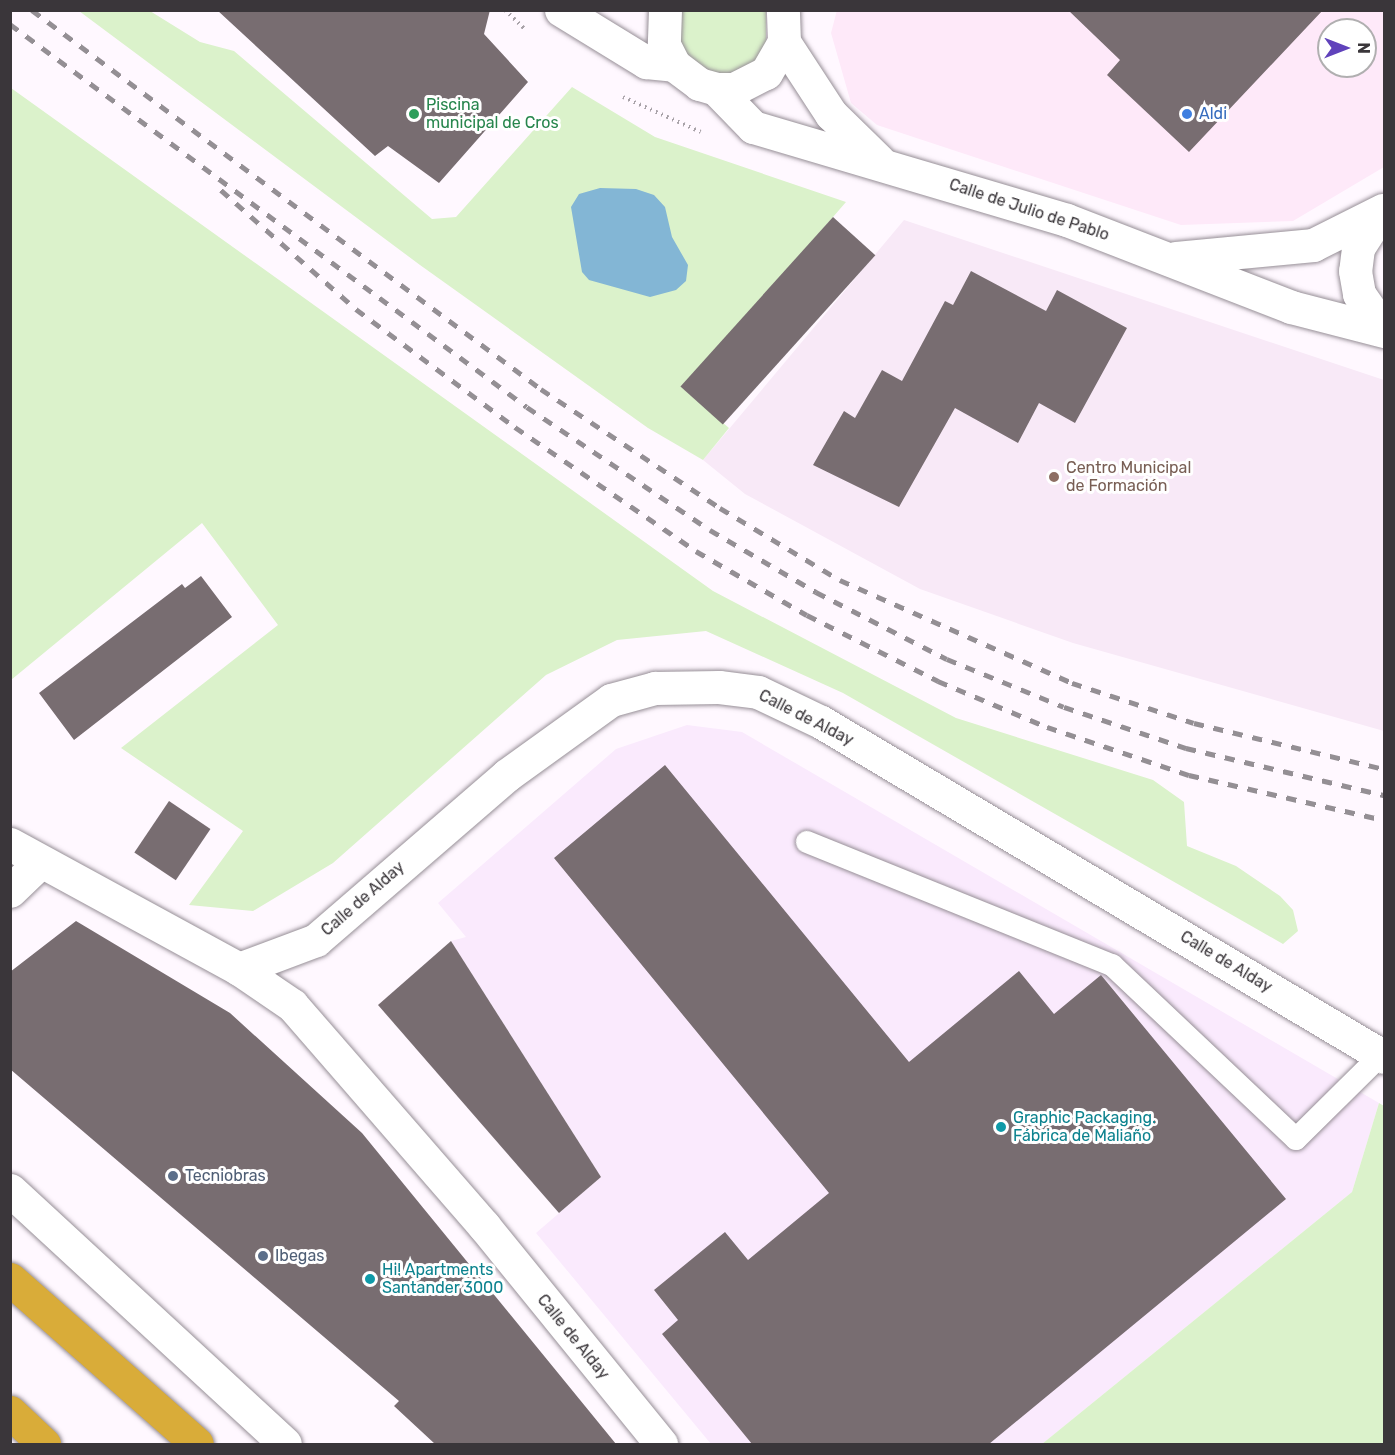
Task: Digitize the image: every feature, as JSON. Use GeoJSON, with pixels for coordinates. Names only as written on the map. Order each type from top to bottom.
{"type":"FeatureCollection","features":[{"type":"Feature","properties":{"kind":"highway"},"geometry":{"type":"LineString","coordinates":[[10,1279],[197,1444]]}},
{"type":"Feature","properties":{"kind":"highway"},"geometry":{"type":"LineString","coordinates":[[10,1412],[43,1444]]}},
{"type":"Feature","properties":{"kind":"street"},"geometry":{"type":"LineString","coordinates":[[561,10],[646,62],[674,65]]}},
{"type":"Feature","properties":{"kind":"street"},"geometry":{"type":"LineString","coordinates":[[665,10],[664,45],[674,65],[699,84],[716,89],[751,83],[766,73],[787,22]]}},
{"type":"Feature","properties":{"kind":"street","name":"Calle de Julio de Pablo"},"geometry":{"type":"LineString","coordinates":[[787,22],[831,114],[883,164]]}},
{"type":"Feature","properties":{"kind":"street","name":"Calle de Julio de Pablo"},"geometry":{"type":"LineString","coordinates":[[716,89],[753,127],[883,164],[1174,258],[1291,307],[1384,330]]}},
{"type":"Feature","properties":{"kind":"street"},"geometry":{"type":"LineString","coordinates":[[1384,209],[1367,227],[1355,272],[1359,294],[1384,330]]}},
{"type":"Feature","properties":{"kind":"street","name":"Calle de Julio de Pablo"},"geometry":{"type":"LineString","coordinates":[[1174,258],[1313,245],[1384,209]]}},
{"type":"Feature","properties":{"kind":"street","name":"Calle de Alday"},"geometry":{"type":"LineString","coordinates":[[239,969],[316,940],[507,775],[611,700],[655,688],[719,687],[758,692],[821,722],[1383,1055]]}},
{"type":"Feature","properties":{"kind":"street","name":"Calle de Alday"},"geometry":{"type":"LineString","coordinates":[[10,844],[239,969],[292,1005],[351,1070],[661,1444]]}},
{"type":"Feature","properties":{"kind":"street"},"geometry":{"type":"LineString","coordinates":[[10,891],[40,862]]}},
{"type":"Feature","properties":{"kind":"street"},"geometry":{"type":"LineString","coordinates":[[10,1190],[285,1444]]}},
{"type":"Feature","properties":{"kind":"lane"},"geometry":{"type":"LineString","coordinates":[[807,842],[1112,965],[1296,1139],[1383,1055]]}},
{"type":"Feature","properties":{"kind":"shaded area"},"geometry":{"type":"Polygon","coordinates":[[[837,10],[1384,11],[1384,167],[1293,221],[1181,225],[877,125],[851,103],[831,33],[837,10]]]}},
{"type":"Feature","properties":{"kind":"shaded area","name":"Centro Municipal de Formación"},"geometry":{"type":"Polygon","coordinates":[[[904,220],[1384,380],[1384,731],[1073,643],[920,589],[745,494],[703,460],[904,220]]]}},
{"type":"Feature","properties":{"kind":"shaded area"},"geometry":{"type":"Polygon","coordinates":[[[687,725],[742,732],[1379,1103],[1352,1192],[1042,1444],[711,1444],[536,1233],[601,1177],[451,941],[466,937],[438,903],[616,749],[687,725]]]}},
{"type":"Feature","properties":{"kind":"green space"},"geometry":{"type":"Polygon","coordinates":[[[79,11],[150,11],[200,42],[234,51],[432,219],[456,217],[572,87],[655,137],[846,202],[684,389],[729,428],[703,460],[648,428],[420,265],[79,11]]]}},
{"type":"Feature","properties":{"kind":"green space"},"geometry":{"type":"Polygon","coordinates":[[[681,11],[766,11],[766,46],[758,60],[733,74],[717,75],[691,63],[678,37],[681,11]]]}},
{"type":"Feature","properties":{"kind":"green space"},"geometry":{"type":"Polygon","coordinates":[[[11,88],[713,591],[956,718],[1153,780],[1184,802],[1187,846],[1236,866],[1280,896],[1293,910],[1298,931],[1283,944],[843,693],[706,631],[617,640],[546,675],[333,863],[253,911],[189,905],[243,831],[121,748],[278,625],[202,523],[11,680],[11,88]]]}},
{"type":"Feature","properties":{"kind":"green space"},"geometry":{"type":"Polygon","coordinates":[[[1379,1103],[1384,1106],[1384,1444],[1042,1444],[1352,1192],[1379,1103]]]}},
{"type":"Feature","properties":{"kind":"water"},"geometry":{"type":"Polygon","coordinates":[[[600,188],[636,189],[654,195],[665,207],[672,237],[688,265],[686,281],[676,290],[650,297],[589,280],[582,272],[571,207],[579,194],[600,188]]]}},
{"type":"Feature","properties":{"kind":"building","name":"Piscina municipal de Cros"},"geometry":{"type":"Polygon","coordinates":[[[217,10],[490,10],[484,34],[528,82],[439,183],[388,146],[375,156],[217,10]]]}},
{"type":"Feature","properties":{"kind":"building","name":"Aldi"},"geometry":{"type":"Polygon","coordinates":[[[1068,10],[1323,10],[1189,152],[1107,75],[1120,60],[1068,10]]]}},
{"type":"Feature","properties":{"kind":"building"},"geometry":{"type":"Polygon","coordinates":[[[833,217],[875,255],[723,425],[680,386],[833,217]]]}},
{"type":"Feature","properties":{"kind":"building"},"geometry":{"type":"Polygon","coordinates":[[[971,271],[1046,311],[1057,290],[1127,328],[1075,423],[1039,403],[1018,443],[955,408],[899,507],[813,465],[844,411],[855,418],[882,370],[902,381],[945,301],[953,305],[971,271]]]}},
{"type":"Feature","properties":{"kind":"building"},"geometry":{"type":"Polygon","coordinates":[[[201,576],[232,617],[74,740],[39,693],[182,584],[185,588],[201,576]]]}},
{"type":"Feature","properties":{"kind":"building","name":"Graphic Packaging. Fábrica de Maliaño"},"geometry":{"type":"Polygon","coordinates":[[[665,765],[909,1062],[1019,971],[1054,1014],[1101,975],[1286,1199],[989,1444],[752,1444],[662,1334],[678,1320],[654,1290],[725,1232],[748,1260],[829,1193],[554,858],[665,765]]]}},
{"type":"Feature","properties":{"kind":"building"},"geometry":{"type":"Polygon","coordinates":[[[169,801],[210,829],[176,880],[134,852],[169,801]]]}},
{"type":"Feature","properties":{"kind":"building"},"geometry":{"type":"Polygon","coordinates":[[[76,921],[230,1013],[362,1133],[616,1444],[435,1444],[394,1406],[399,1401],[10,1069],[10,972],[76,921]]]}},
{"type":"Feature","properties":{"kind":"building"},"geometry":{"type":"Polygon","coordinates":[[[451,941],[601,1177],[559,1213],[378,1005],[451,941]]]}},
{"type":"Feature","properties":{"kind":"railway"},"geometry":{"type":"LineString","coordinates":[[32,10],[541,389],[720,508],[840,580],[1072,683],[1194,723],[1384,769]]}},
{"type":"Feature","properties":{"kind":"railway"},"geometry":{"type":"LineString","coordinates":[[10,24],[527,407],[710,530],[816,592],[947,659],[1064,707],[1186,748],[1384,795]]}},
{"type":"Feature","properties":{"kind":"railway"},"geometry":{"type":"LineString","coordinates":[[221,190],[356,309],[515,427],[696,551],[807,615],[938,681],[1047,727],[1189,775],[1384,820]]}},
{"type":"Feature","properties":{"kind":"place","name":"Piscina municipal de Cros"},"geometry":{"type":"Point","coordinates":[414,114]}},
{"type":"Feature","properties":{"kind":"place","name":"Aldi"},"geometry":{"type":"Point","coordinates":[1187,114]}},
{"type":"Feature","properties":{"kind":"place","name":"Centro Municipal de Formación"},"geometry":{"type":"Point","coordinates":[1054,477]}},
{"type":"Feature","properties":{"kind":"place","name":"Graphic Packaging. Fábrica de Maliaño"},"geometry":{"type":"Point","coordinates":[1001,1127]}},
{"type":"Feature","properties":{"kind":"place","name":"Tecniobras"},"geometry":{"type":"Point","coordinates":[173,1176]}},
{"type":"Feature","properties":{"kind":"place","name":"Ibegas"},"geometry":{"type":"Point","coordinates":[263,1256]}},
{"type":"Feature","properties":{"kind":"place","name":"Hi! Apartments Santander 3000"},"geometry":{"type":"Point","coordinates":[370,1279]}}]}
